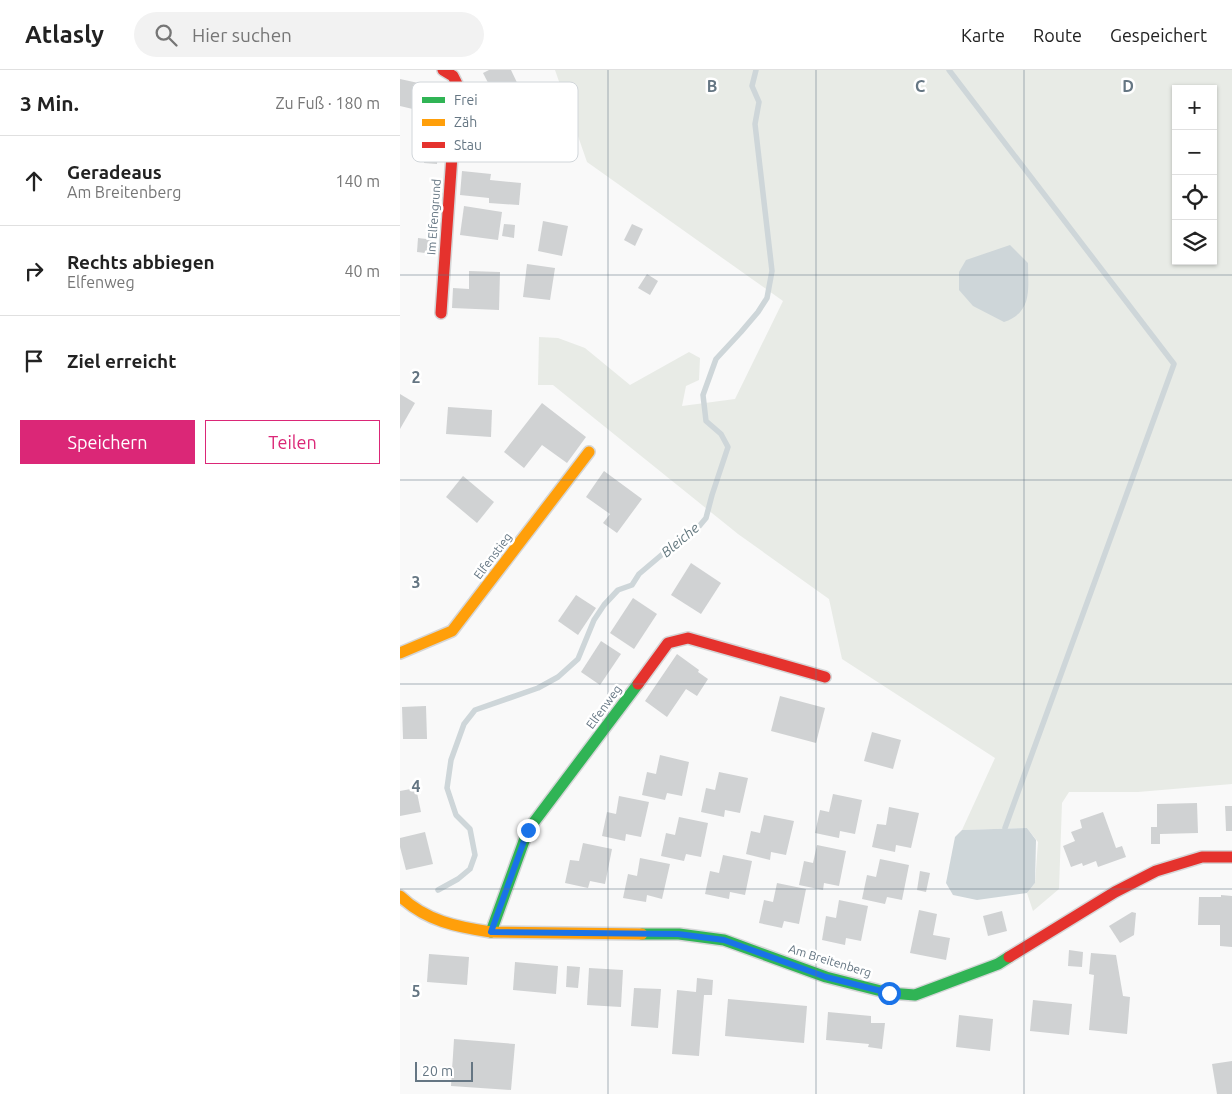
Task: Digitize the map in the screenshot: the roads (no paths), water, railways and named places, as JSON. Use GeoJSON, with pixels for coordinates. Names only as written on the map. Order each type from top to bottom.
{"type":"FeatureCollection","features":[{"type":"Feature","properties":{"kind":"street","name":"Im Elfengrund"},"geometry":{"type":"LineString","coordinates":[[443,70],[453,76],[456,82]]}},
{"type":"Feature","properties":{"kind":"street","name":"Im Elfengrund"},"geometry":{"type":"LineString","coordinates":[[441,313],[452,162]]}},
{"type":"Feature","properties":{"kind":"street","name":"Elfenstieg"},"geometry":{"type":"LineString","coordinates":[[400,653],[452,631],[589,452]]}},
{"type":"Feature","properties":{"kind":"street","name":"Elfenweg"},"geometry":{"type":"LineString","coordinates":[[491,932],[528,830],[668,643],[688,638],[825,677]]}},
{"type":"Feature","properties":{"kind":"street","name":"Am Breitenberg"},"geometry":{"type":"LineString","coordinates":[[400,896],[404,901],[431,919],[464,928],[491,932],[678,934],[724,940],[826,977],[889,993],[915,995],[998,964],[1115,892],[1156,871],[1202,857],[1232,857]]}},
{"type":"Feature","properties":{"kind":"waterway","name":"Bleiche"},"geometry":{"type":"LineString","coordinates":[[438,890],[458,879],[470,869],[475,855],[470,829],[456,815],[447,788],[451,760],[464,724],[475,710],[538,688],[558,677],[578,659],[594,620],[604,605],[618,590],[632,585],[639,574],[665,552],[696,530],[706,518],[728,447],[721,434],[706,421],[703,395],[716,359],[758,312],[767,298],[772,271],[755,124],[759,102],[752,86],[756,70]]}},
{"type":"Feature","properties":{"kind":"waterway"},"geometry":{"type":"LineString","coordinates":[[949,70],[1174,364],[1005,828]]}}]}
